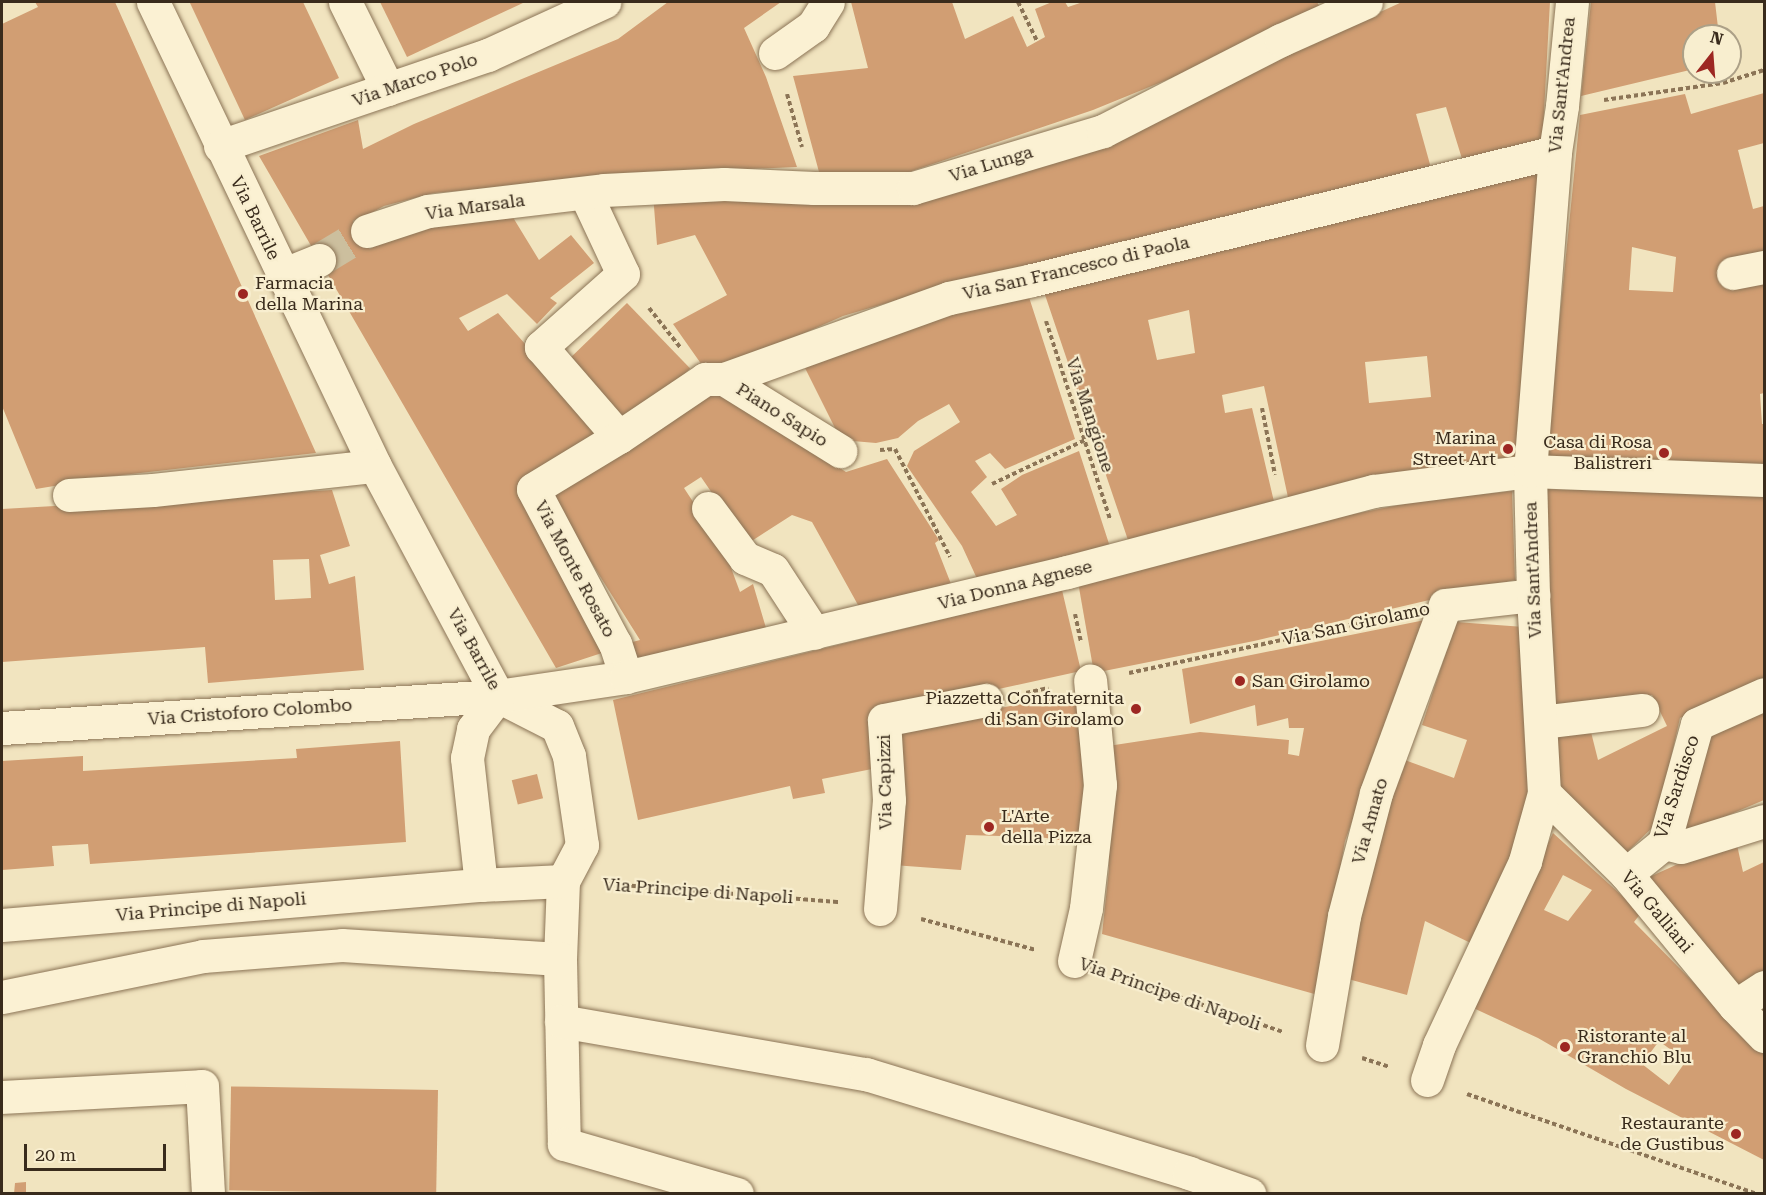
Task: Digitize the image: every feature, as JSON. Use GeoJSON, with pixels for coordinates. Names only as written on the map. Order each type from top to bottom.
{"type":"FeatureCollection","features":[{"type":"Feature","properties":{"kind":"street","name":"Via Barrile"},"geometry":{"type":"LineString","coordinates":[[153,2],[375,466],[498,696],[557,726],[570,756],[582,845],[563,881]]}},
{"type":"Feature","properties":{"kind":"street"},"geometry":{"type":"LineString","coordinates":[[345,2],[388,89]]}},
{"type":"Feature","properties":{"kind":"street","name":"Via Marco Polo"},"geometry":{"type":"LineString","coordinates":[[220,146],[488,55],[604,2]]}},
{"type":"Feature","properties":{"kind":"street"},"geometry":{"type":"LineString","coordinates":[[775,52],[813,26],[828,2]]}},
{"type":"Feature","properties":{"kind":"street","name":"Via Sant'Andrea"},"geometry":{"type":"LineString","coordinates":[[1427,1080],[1439,1045],[1525,861],[1544,793],[1533,595],[1530,471],[1555,152],[1572,2]]}},
{"type":"Feature","properties":{"kind":"street","name":"Via Lunga"},"geometry":{"type":"LineString","coordinates":[[585,193],[724,184],[814,188],[913,188],[1103,131],[1355,4]]}},
{"type":"Feature","properties":{"kind":"street","name":"Via San Francesco di Paola"},"geometry":{"type":"LineString","coordinates":[[619,437],[714,379],[949,298],[1032,280],[1555,152]]}},
{"type":"Feature","properties":{"kind":"street"},"geometry":{"type":"LineString","coordinates":[[585,193],[623,274],[541,347],[619,437]]}},
{"type":"Feature","properties":{"kind":"street","name":"Via Marsala"},"geometry":{"type":"LineString","coordinates":[[368,231],[428,211],[585,193]]}},
{"type":"Feature","properties":{"kind":"street"},"geometry":{"type":"LineString","coordinates":[[282,275],[319,260]]}},
{"type":"Feature","properties":{"kind":"street"},"geometry":{"type":"LineString","coordinates":[[1732,273],[1764,267]]}},
{"type":"Feature","properties":{"kind":"street","name":"Piano Sapio"},"geometry":{"type":"LineString","coordinates":[[714,379],[840,451]]}},
{"type":"Feature","properties":{"kind":"street","name":"Via Monte Rosato"},"geometry":{"type":"LineString","coordinates":[[619,437],[533,489],[615,644],[626,677]]}},
{"type":"Feature","properties":{"kind":"street"},"geometry":{"type":"LineString","coordinates":[[69,495],[153,489],[375,466]]}},
{"type":"Feature","properties":{"kind":"street","name":"Via Donna Agnese"},"geometry":{"type":"LineString","coordinates":[[498,696],[626,677],[814,633],[1123,558],[1373,491],[1530,471],[1764,480]]}},
{"type":"Feature","properties":{"kind":"street"},"geometry":{"type":"LineString","coordinates":[[708,508],[745,558],[773,570],[814,633]]}},
{"type":"Feature","properties":{"kind":"street","name":"Via San Girolamo"},"geometry":{"type":"LineString","coordinates":[[1446,605],[1533,595]]}},
{"type":"Feature","properties":{"kind":"street","name":"Via Amato"},"geometry":{"type":"LineString","coordinates":[[1322,1045],[1344,916],[1376,793],[1446,605]]}},
{"type":"Feature","properties":{"kind":"street"},"geometry":{"type":"LineString","coordinates":[[1074,962],[1086,909],[1100,785],[1090,680]]}},
{"type":"Feature","properties":{"kind":"street","name":"Via Sardisco"},"geometry":{"type":"LineString","coordinates":[[1626,873],[1664,843],[1697,724],[1764,694]]}},
{"type":"Feature","properties":{"kind":"street"},"geometry":{"type":"LineString","coordinates":[[481,885],[467,758],[473,729],[498,696]]}},
{"type":"Feature","properties":{"kind":"street","name":"Via Cristoforo Colombo"},"geometry":{"type":"LineString","coordinates":[[2,728],[498,696]]}},
{"type":"Feature","properties":{"kind":"street","name":"Via Capizzi"},"geometry":{"type":"LineString","coordinates":[[880,909],[889,800],[884,720],[987,700]]}},
{"type":"Feature","properties":{"kind":"street"},"geometry":{"type":"LineString","coordinates":[[1541,722],[1642,710]]}},
{"type":"Feature","properties":{"kind":"street","name":"Via Galliani"},"geometry":{"type":"LineString","coordinates":[[1544,793],[1626,873],[1735,1006],[1764,1036]]}},
{"type":"Feature","properties":{"kind":"street"},"geometry":{"type":"LineString","coordinates":[[1664,843],[1681,847],[1764,821]]}},
{"type":"Feature","properties":{"kind":"street"},"geometry":{"type":"LineString","coordinates":[[563,881],[560,958],[564,1144],[737,1194]]}},
{"type":"Feature","properties":{"kind":"street","name":"Via Principe di Napoli"},"geometry":{"type":"LineString","coordinates":[[2,925],[481,885],[563,881]]}},
{"type":"Feature","properties":{"kind":"street"},"geometry":{"type":"LineString","coordinates":[[2,997],[202,956],[330,946],[560,958]]}},
{"type":"Feature","properties":{"kind":"street"},"geometry":{"type":"LineString","coordinates":[[1735,1006],[1764,987]]}},
{"type":"Feature","properties":{"kind":"street"},"geometry":{"type":"LineString","coordinates":[[561,1021],[866,1074],[1189,1173],[1249,1194]]}},
{"type":"Feature","properties":{"kind":"street"},"geometry":{"type":"LineString","coordinates":[[2,1097],[202,1086],[208,1194]]}},
{"type":"Feature","properties":{"kind":"path"},"geometry":{"type":"LineString","coordinates":[[1018,2],[1037,41]]}},
{"type":"Feature","properties":{"kind":"path"},"geometry":{"type":"LineString","coordinates":[[775,52],[814,188]]}},
{"type":"Feature","properties":{"kind":"path"},"geometry":{"type":"LineString","coordinates":[[1562,106],[1723,82],[1764,70]]}},
{"type":"Feature","properties":{"kind":"path"},"geometry":{"type":"LineString","coordinates":[[623,274],[714,379]]}},
{"type":"Feature","properties":{"kind":"path","name":"Via Mangione"},"geometry":{"type":"LineString","coordinates":[[1032,280],[1123,558]]}},
{"type":"Feature","properties":{"kind":"path"},"geometry":{"type":"LineString","coordinates":[[1262,408],[1283,515]]}},
{"type":"Feature","properties":{"kind":"path"},"geometry":{"type":"LineString","coordinates":[[992,484],[1084,441]]}},
{"type":"Feature","properties":{"kind":"path"},"geometry":{"type":"LineString","coordinates":[[840,451],[895,449],[970,596]]}},
{"type":"Feature","properties":{"kind":"path"},"geometry":{"type":"LineString","coordinates":[[987,700],[1090,680],[1067,572]]}},
{"type":"Feature","properties":{"kind":"path","name":"Via San Girolamo"},"geometry":{"type":"LineString","coordinates":[[1090,680],[1446,605]]}},
{"type":"Feature","properties":{"kind":"path","name":"Via Principe di Napoli"},"geometry":{"type":"LineString","coordinates":[[563,881],[831,900],[880,909],[1074,962],[1758,1194]]}},
{"type":"Feature","properties":{"kind":"building"},"geometry":{"type":"Polygon","coordinates":[[[35,2],[115,2],[316,453],[114,476],[36,489],[2,406],[2,24],[38,7],[35,2]]]}},
{"type":"Feature","properties":{"kind":"building"},"geometry":{"type":"Polygon","coordinates":[[[303,2],[339,78],[245,120],[190,3],[303,2]]]}},
{"type":"Feature","properties":{"kind":"building"},"geometry":{"type":"Polygon","coordinates":[[[380,2],[525,2],[407,57],[380,2]]]}},
{"type":"Feature","properties":{"kind":"building"},"geometry":{"type":"Polygon","coordinates":[[[668,2],[781,2],[744,28],[766,77],[797,167],[672,172],[434,193],[384,206],[360,219],[506,206],[539,260],[571,235],[594,263],[550,298],[557,303],[537,324],[507,294],[459,318],[468,331],[498,313],[603,433],[517,488],[608,651],[556,668],[259,156],[358,120],[363,149],[414,124],[618,39],[668,2]]]}},
{"type":"Feature","properties":{"kind":"building"},"geometry":{"type":"Polygon","coordinates":[[[851,2],[952,2],[965,39],[1013,16],[1027,47],[1045,37],[1035,9],[1052,2],[1065,2],[1068,7],[1083,2],[1317,2],[1322,11],[1191,70],[1093,110],[903,174],[819,172],[793,76],[868,68],[851,2]]]}},
{"type":"Feature","properties":{"kind":"building"},"geometry":{"type":"Polygon","coordinates":[[[1402,2],[1550,2],[1542,148],[1463,162],[1446,107],[1416,114],[1431,168],[944,286],[843,316],[709,375],[673,324],[727,295],[695,235],[657,245],[653,194],[974,186],[1004,179],[1118,142],[1317,41],[1402,2]]]}},
{"type":"Feature","properties":{"kind":"building"},"geometry":{"type":"Polygon","coordinates":[[[1591,2],[1715,2],[1718,24],[1682,24],[1682,72],[1581,96],[1591,2]]]}},
{"type":"Feature","properties":{"kind":"building"},"geometry":{"type":"Polygon","coordinates":[[[1764,93],[1764,143],[1738,150],[1753,209],[1764,206],[1764,254],[1726,265],[1732,289],[1764,281],[1764,393],[1760,394],[1762,424],[1764,424],[1764,474],[1545,465],[1580,115],[1685,94],[1691,114],[1764,93]],[[1632,247],[1629,290],[1673,292],[1676,257],[1632,247]]]}},
{"type":"Feature","properties":{"kind":"building"},"geometry":{"type":"Polygon","coordinates":[[[1538,170],[1519,463],[1289,502],[1264,386],[1222,395],[1225,413],[1252,408],[1275,506],[1129,543],[1043,289],[1538,170]],[[1189,310],[1148,320],[1157,360],[1195,353],[1189,310]],[[1427,356],[1365,362],[1369,403],[1431,397],[1427,356]]]}},
{"type":"Feature","properties":{"kind":"building"},"geometry":{"type":"Polygon","coordinates":[[[1027,291],[1075,439],[1005,469],[990,453],[975,461],[987,477],[971,492],[996,526],[1017,515],[1001,489],[1022,475],[1079,451],[1111,550],[979,583],[962,546],[907,466],[914,451],[960,422],[949,404],[918,421],[898,438],[876,443],[841,440],[805,368],[896,326],[1027,291]]]}},
{"type":"Feature","properties":{"kind":"building"},"geometry":{"type":"Polygon","coordinates":[[[627,303],[690,368],[627,430],[564,364],[627,303]]]}},
{"type":"Feature","properties":{"kind":"building"},"geometry":{"type":"Polygon","coordinates":[[[711,385],[846,472],[887,459],[939,540],[935,543],[953,589],[863,614],[812,522],[792,515],[747,544],[701,477],[684,488],[724,549],[740,592],[753,584],[769,638],[632,667],[625,644],[640,640],[549,495],[711,385]]]}},
{"type":"Feature","properties":{"kind":"building"},"geometry":{"type":"Polygon","coordinates":[[[1544,489],[1764,495],[1764,680],[1680,718],[1656,824],[1620,859],[1555,784],[1553,730],[1589,724],[1598,760],[1667,726],[1652,695],[1553,715],[1544,489]]]}},
{"type":"Feature","properties":{"kind":"building"},"geometry":{"type":"Polygon","coordinates":[[[332,490],[350,546],[320,555],[329,584],[355,576],[364,670],[208,683],[205,647],[2,662],[2,509],[332,490]],[[309,559],[273,560],[275,600],[311,598],[309,559]]]}},
{"type":"Feature","properties":{"kind":"building"},"geometry":{"type":"Polygon","coordinates":[[[1512,491],[1515,580],[1254,641],[1094,673],[1078,582],[1228,539],[1419,501],[1512,491]]]}},
{"type":"Feature","properties":{"kind":"building"},"geometry":{"type":"Polygon","coordinates":[[[1062,590],[1081,671],[871,717],[882,767],[822,779],[825,793],[793,799],[790,786],[638,820],[613,700],[1062,590]]]}},
{"type":"Feature","properties":{"kind":"building"},"geometry":{"type":"Polygon","coordinates":[[[1425,620],[1345,841],[1318,995],[1102,934],[1109,869],[1108,746],[1200,732],[1289,740],[1288,754],[1299,756],[1304,728],[1289,728],[1288,718],[1257,726],[1255,705],[1190,724],[1182,669],[1425,620]]]}},
{"type":"Feature","properties":{"kind":"building"},"geometry":{"type":"Polygon","coordinates":[[[1456,622],[1524,627],[1533,801],[1479,947],[1425,921],[1407,995],[1348,979],[1362,904],[1402,759],[1454,778],[1467,740],[1422,725],[1456,622]]]}},
{"type":"Feature","properties":{"kind":"building"},"geometry":{"type":"Polygon","coordinates":[[[1083,692],[1085,716],[1082,844],[1040,837],[966,835],[961,870],[893,865],[897,728],[1083,692]]]}},
{"type":"Feature","properties":{"kind":"building"},"geometry":{"type":"Polygon","coordinates":[[[1764,709],[1764,800],[1684,834],[1700,739],[1764,709]]]}},
{"type":"Feature","properties":{"kind":"building"},"geometry":{"type":"Polygon","coordinates":[[[400,741],[406,842],[90,864],[88,844],[52,846],[54,866],[2,870],[2,761],[83,756],[83,771],[297,758],[296,749],[400,741]]]}},
{"type":"Feature","properties":{"kind":"building"},"geometry":{"type":"Polygon","coordinates":[[[537,774],[543,798],[518,805],[512,780],[537,774]]]}},
{"type":"Feature","properties":{"kind":"building"},"geometry":{"type":"Polygon","coordinates":[[[1553,833],[1641,913],[1634,922],[1764,1054],[1764,1160],[1626,1089],[1538,1038],[1469,1006],[1553,833]],[[1563,875],[1544,910],[1568,921],[1592,890],[1563,875]],[[1659,1041],[1642,1064],[1669,1085],[1686,1061],[1659,1041]]]}},
{"type":"Feature","properties":{"kind":"building"},"geometry":{"type":"Polygon","coordinates":[[[1737,845],[1743,872],[1764,862],[1764,976],[1738,993],[1645,879],[1700,854],[1737,845]]]}},
{"type":"Feature","properties":{"kind":"building"},"geometry":{"type":"Polygon","coordinates":[[[231,1086],[438,1090],[436,1194],[229,1190],[231,1086]]]}},
{"type":"Feature","properties":{"kind":"building"},"geometry":{"type":"Polygon","coordinates":[[[26,1182],[26,1194],[14,1194],[15,1183],[26,1182]]]}},
{"type":"Feature","properties":{"kind":"tunnel"},"geometry":{"type":"LineString","coordinates":[[319,260],[367,231]]}},
{"type":"Feature","properties":{"kind":"place","name":"Farmacia della Marina"},"geometry":{"type":"Point","coordinates":[243,294]}},
{"type":"Feature","properties":{"kind":"place","name":"Marina Street Art"},"geometry":{"type":"Point","coordinates":[1508,449]}},
{"type":"Feature","properties":{"kind":"place","name":"Casa di Rosa Balistreri"},"geometry":{"type":"Point","coordinates":[1664,453]}},
{"type":"Feature","properties":{"kind":"place","name":"San Girolamo"},"geometry":{"type":"Point","coordinates":[1240,681]}},
{"type":"Feature","properties":{"kind":"place","name":"Piazzetta Confraternita di San Girolamo"},"geometry":{"type":"Point","coordinates":[1136,709]}},
{"type":"Feature","properties":{"kind":"place","name":"L'Arte della Pizza"},"geometry":{"type":"Point","coordinates":[989,827]}},
{"type":"Feature","properties":{"kind":"place","name":"Ristorante al Granchio Blu"},"geometry":{"type":"Point","coordinates":[1565,1047]}},
{"type":"Feature","properties":{"kind":"place","name":"Restaurante de Gustibus"},"geometry":{"type":"Point","coordinates":[1736,1134]}}]}
